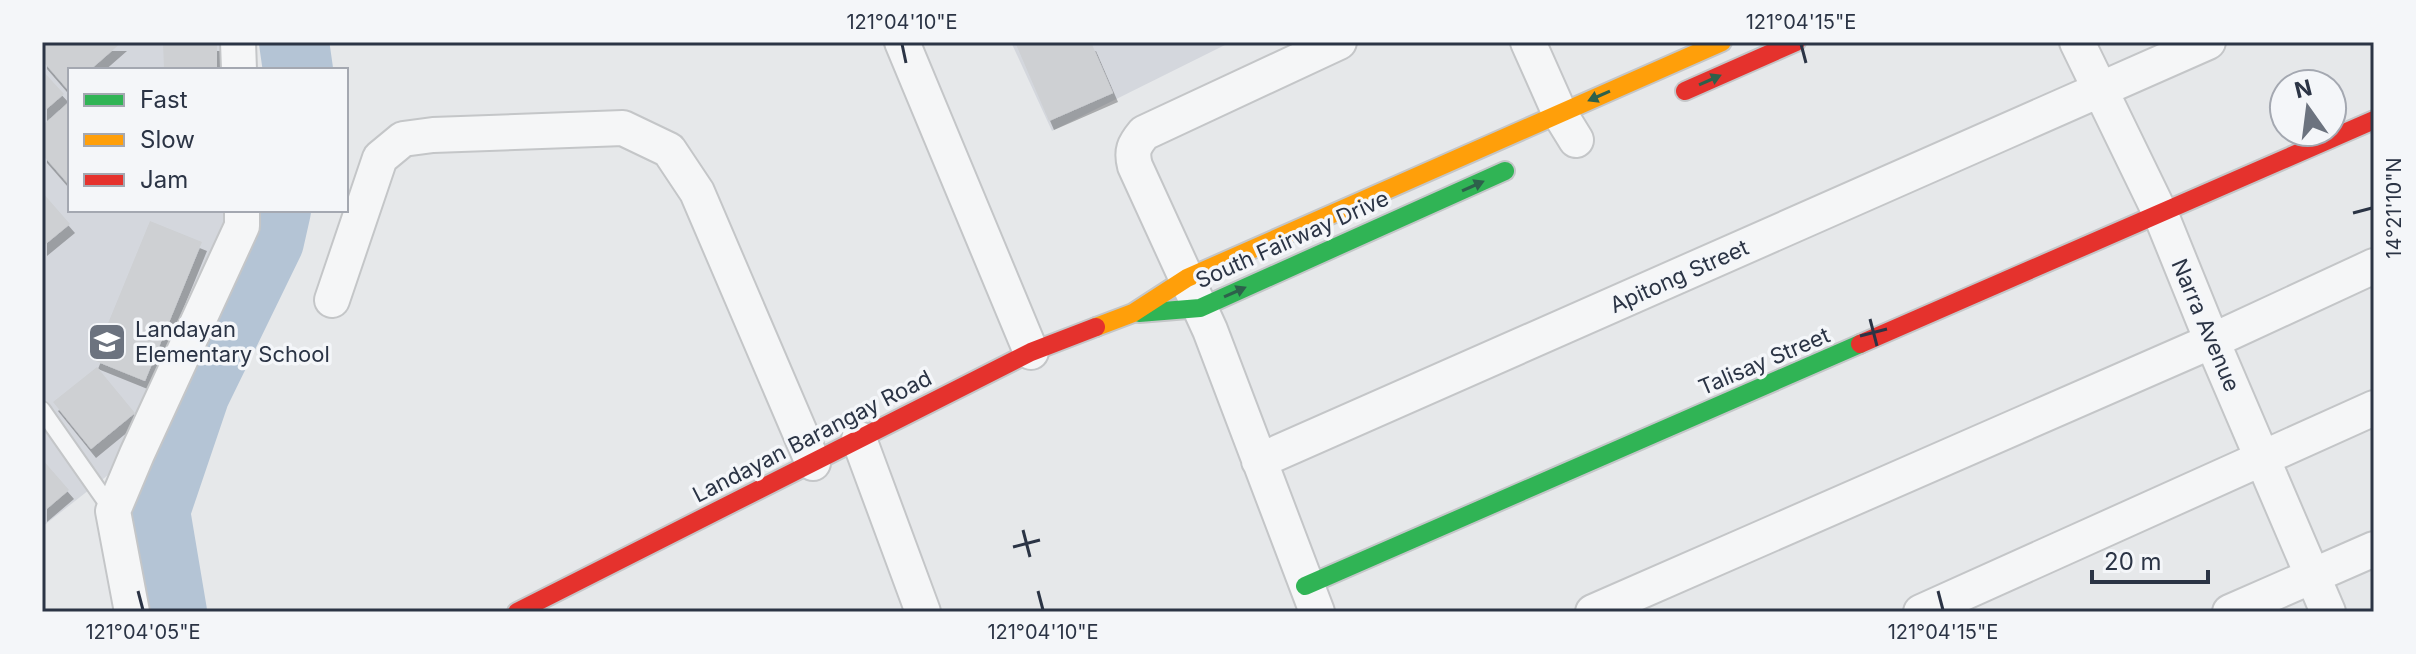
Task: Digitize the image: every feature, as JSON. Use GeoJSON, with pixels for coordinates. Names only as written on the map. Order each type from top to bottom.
{"type":"FeatureCollection","features":[{"type":"Feature","properties":{"kind":"street"},"geometry":{"type":"LineString","coordinates":[[238,42],[239,68]]}},
{"type":"Feature","properties":{"kind":"street"},"geometry":{"type":"LineString","coordinates":[[902,42],[1031,352]]}},
{"type":"Feature","properties":{"kind":"street"},"geometry":{"type":"LineString","coordinates":[[1311,599],[1193,293],[1132,156],[1134,145],[1144,133],[1158,125],[1339,42]]}},
{"type":"Feature","properties":{"kind":"street"},"geometry":{"type":"LineString","coordinates":[[1528,42],[1572,133]]}},
{"type":"Feature","properties":{"kind":"street","name":"South Fairway Drive"},"geometry":{"type":"LineString","coordinates":[[1133,313],[1193,293],[1572,133],[1722,42]]}},
{"type":"Feature","properties":{"kind":"street"},"geometry":{"type":"LineString","coordinates":[[1672,97],[1796,42]]}},
{"type":"Feature","properties":{"kind":"street","name":"Narra Avenue"},"geometry":{"type":"LineString","coordinates":[[2077,42],[2161,215],[2328,612]]}},
{"type":"Feature","properties":{"kind":"street","name":"Apitong Street"},"geometry":{"type":"LineString","coordinates":[[1259,461],[2208,42]]}},
{"type":"Feature","properties":{"kind":"street","name":"Talisay Street"},"geometry":{"type":"LineString","coordinates":[[1311,599],[2374,120]]}},
{"type":"Feature","properties":{"kind":"street"},"geometry":{"type":"LineString","coordinates":[[332,300],[380,158],[403,139],[433,135],[623,128],[669,150],[697,192],[813,463]]}},
{"type":"Feature","properties":{"kind":"street","name":"South Fairway Drive"},"geometry":{"type":"LineString","coordinates":[[1133,313],[1193,293],[1518,165]]}},
{"type":"Feature","properties":{"kind":"street"},"geometry":{"type":"LineString","coordinates":[[132,612],[113,511],[242,226],[242,212]]}},
{"type":"Feature","properties":{"kind":"street"},"geometry":{"type":"LineString","coordinates":[[1593,612],[2212,341],[2374,266]]}},
{"type":"Feature","properties":{"kind":"street","name":"Landayan Barangay Road"},"geometry":{"type":"LineString","coordinates":[[517,612],[1031,352],[1133,313]]}},
{"type":"Feature","properties":{"kind":"street"},"geometry":{"type":"LineString","coordinates":[[1921,612],[2374,408]]}},
{"type":"Feature","properties":{"kind":"street"},"geometry":{"type":"LineString","coordinates":[[859,439],[923,612]]}},
{"type":"Feature","properties":{"kind":"street"},"geometry":{"type":"LineString","coordinates":[[2230,612],[2374,549]]}},
{"type":"Feature","properties":{"kind":"lane"},"geometry":{"type":"LineString","coordinates":[[42,410],[113,511]]}},
{"type":"Feature","properties":{"kind":"shaded area","name":"Landayan Elementary School"},"geometry":{"type":"Polygon","coordinates":[[[42,42],[222,42],[222,68],[68,68],[68,212],[224,212],[224,220],[122,464],[42,527],[42,42]]]}},
{"type":"Feature","properties":{"kind":"shaded area"},"geometry":{"type":"Polygon","coordinates":[[[1011,42],[1231,42],[1052,131],[1011,42]]]}},
{"type":"Feature","properties":{"kind":"building"},"geometry":{"type":"Polygon","coordinates":[[[43,42],[122,42],[92,68],[68,68],[68,90],[42,60],[43,42]]]}},
{"type":"Feature","properties":{"kind":"building"},"geometry":{"type":"Polygon","coordinates":[[[163,42],[217,42],[217,68],[164,68],[163,42]]]}},
{"type":"Feature","properties":{"kind":"building"},"geometry":{"type":"Polygon","coordinates":[[[1015,42],[1091,42],[1113,93],[1049,121],[1015,42]]]}},
{"type":"Feature","properties":{"kind":"building"},"geometry":{"type":"Polygon","coordinates":[[[42,70],[64,94],[42,113],[42,70]]]}},
{"type":"Feature","properties":{"kind":"building"},"geometry":{"type":"Polygon","coordinates":[[[68,103],[68,184],[42,154],[42,126],[68,103]]]}},
{"type":"Feature","properties":{"kind":"building"},"geometry":{"type":"Polygon","coordinates":[[[42,192],[70,224],[42,247],[42,192]]]}},
{"type":"Feature","properties":{"kind":"building"},"geometry":{"type":"Polygon","coordinates":[[[150,221],[202,242],[145,381],[93,360],[150,221]]]}},
{"type":"Feature","properties":{"kind":"building"},"geometry":{"type":"Polygon","coordinates":[[[97,367],[135,413],[91,449],[53,402],[97,367]]]}},
{"type":"Feature","properties":{"kind":"building"},"geometry":{"type":"Polygon","coordinates":[[[42,459],[69,490],[42,513],[42,459]]]}},
{"type":"Feature","properties":{"kind":"waterway"},"geometry":{"type":"LineString","coordinates":[[294,42],[298,68]]}},
{"type":"Feature","properties":{"kind":"waterway"},"geometry":{"type":"LineString","coordinates":[[172,612],[155,511],[195,393],[269,241],[276,212]]}},
{"type":"Feature","properties":{"kind":"traffic: fast"},"geometry":{"type":"LineString","coordinates":[[1139,313],[1200,308],[1505,171]]}},
{"type":"Feature","properties":{"kind":"traffic: fast"},"geometry":{"type":"LineString","coordinates":[[1305,586],[1860,344]]}},
{"type":"Feature","properties":{"kind":"traffic: slow"},"geometry":{"type":"LineString","coordinates":[[1096,327],[1133,313],[1187,278],[1722,42]]}},
{"type":"Feature","properties":{"kind":"traffic: jam"},"geometry":{"type":"LineString","coordinates":[[1685,91],[1796,42]]}},
{"type":"Feature","properties":{"kind":"traffic: jam"},"geometry":{"type":"LineString","coordinates":[[1860,344],[2374,120]]}},
{"type":"Feature","properties":{"kind":"traffic: jam"},"geometry":{"type":"LineString","coordinates":[[517,612],[1031,352],[1096,327]]}},
{"type":"Feature","properties":{"kind":"place","name":"Landayan Elementary School"},"geometry":{"type":"Point","coordinates":[107,342]}}]}
